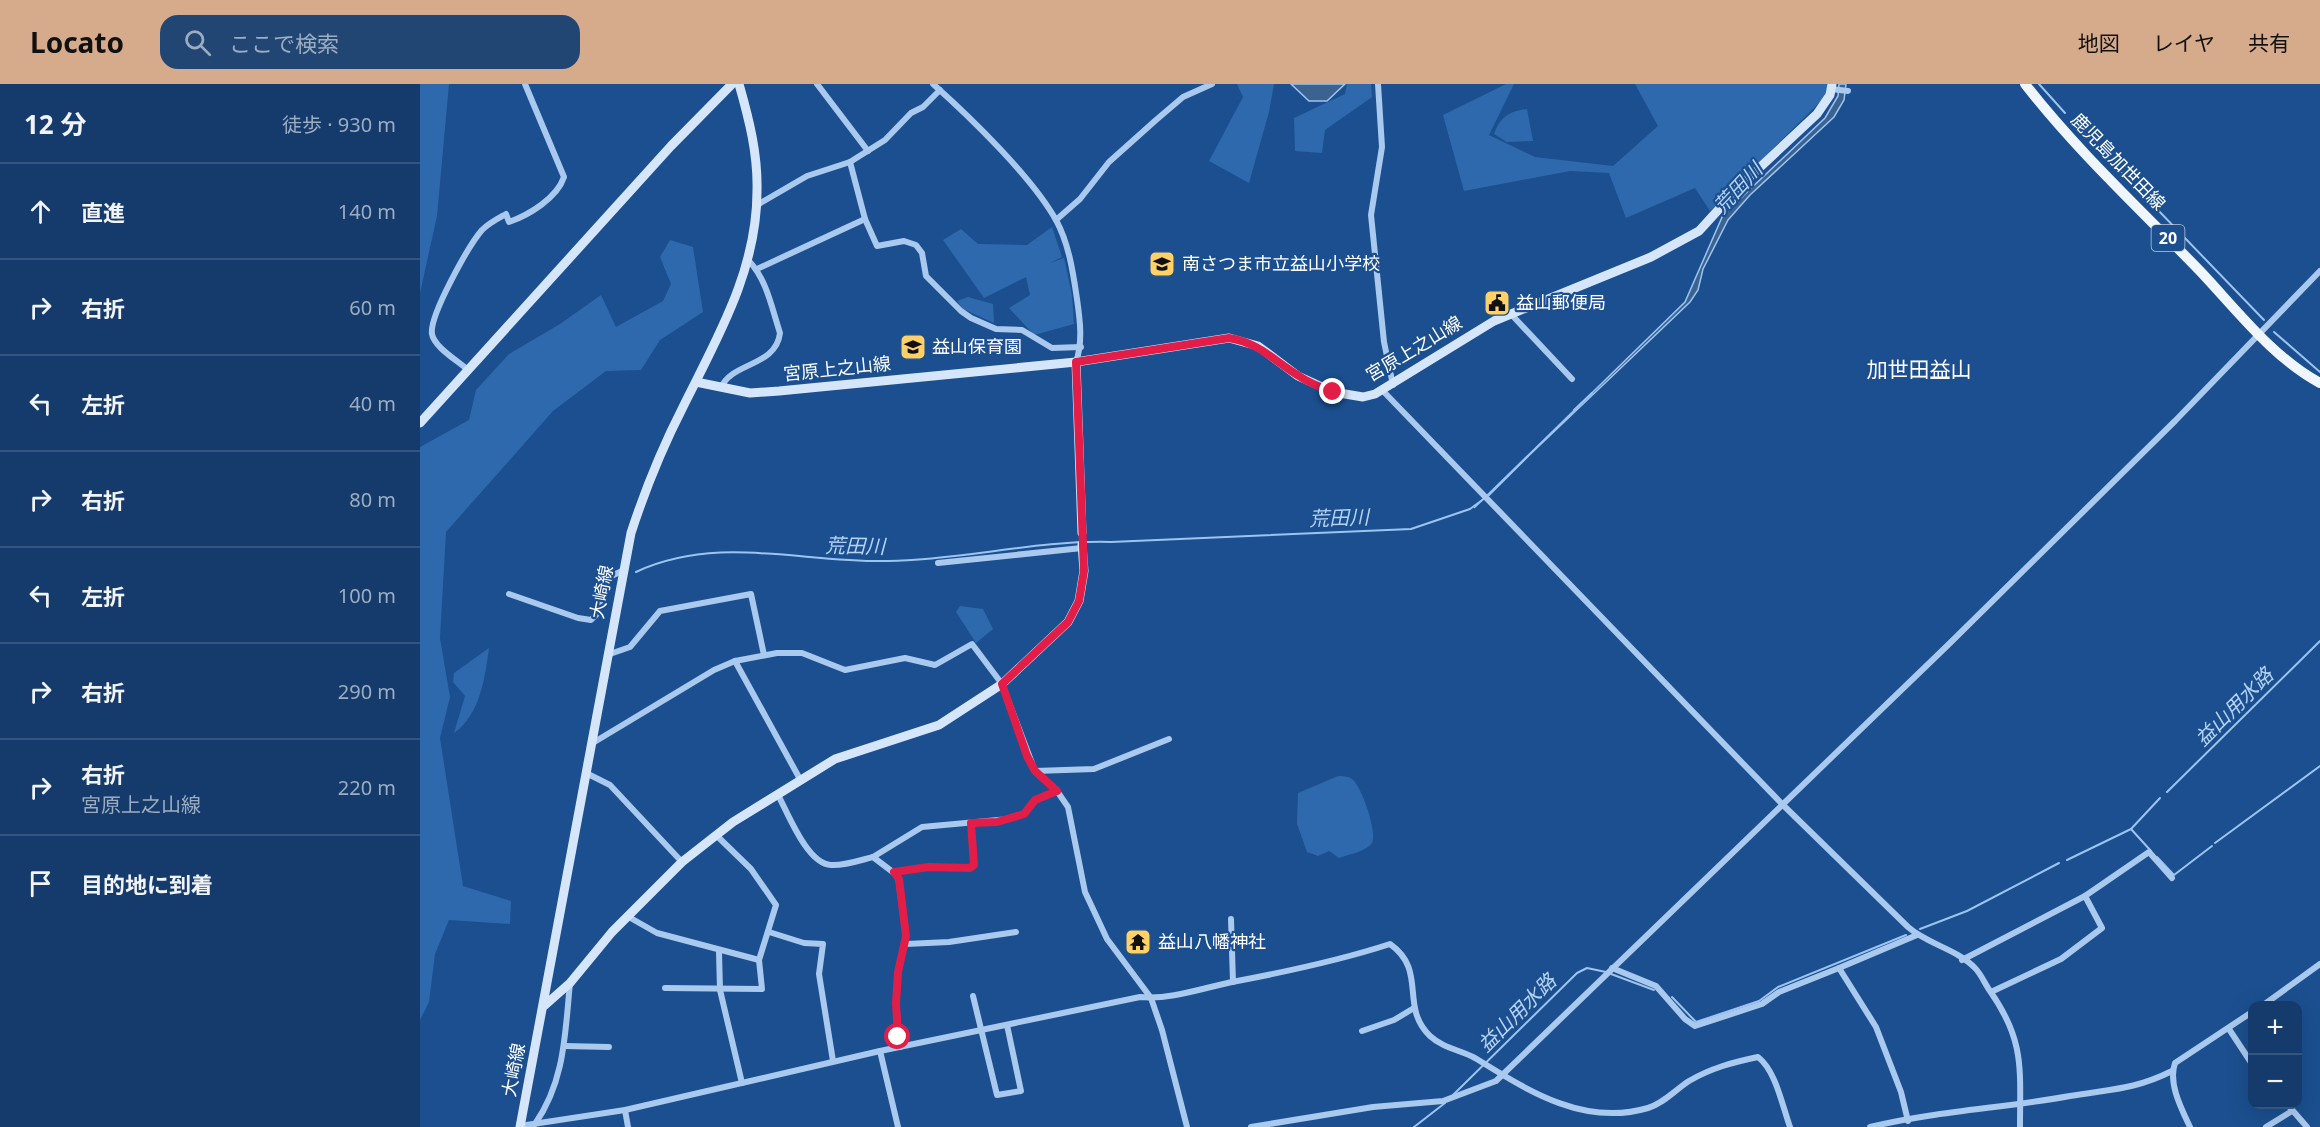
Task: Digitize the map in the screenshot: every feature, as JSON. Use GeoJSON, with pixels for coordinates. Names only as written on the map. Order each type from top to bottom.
{"type":"FeatureCollection","features":[{"type":"Feature","properties":{"kind":"main road","name":"鹿児島加世田線"},"geometry":{"type":"LineString","coordinates":[[2025,84],[2061,127],[2259,332],[2294,365],[2320,383]]}},
{"type":"Feature","properties":{"kind":"street"},"geometry":{"type":"LineString","coordinates":[[468,370],[436,343],[432,336],[432,321],[470,248],[484,227],[506,214],[509,222],[522,217],[561,186],[564,177],[525,84]]}},
{"type":"Feature","properties":{"kind":"street"},"geometry":{"type":"LineString","coordinates":[[421,422],[671,146],[732,84]]}},
{"type":"Feature","properties":{"kind":"street","name":"大崎線"},"geometry":{"type":"LineString","coordinates":[[520,1127],[622,571],[631,533],[646,486],[730,312],[748,261],[757,205],[754,144],[739,84]]}},
{"type":"Feature","properties":{"kind":"street"},"geometry":{"type":"LineString","coordinates":[[817,84],[868,151]]}},
{"type":"Feature","properties":{"kind":"street"},"geometry":{"type":"LineString","coordinates":[[1056,220],[1080,199],[1109,162],[1156,120],[1183,97],[1212,84]]}},
{"type":"Feature","properties":{"kind":"street"},"geometry":{"type":"LineString","coordinates":[[1378,84],[1382,147],[1371,215],[1384,342],[1393,385]]}},
{"type":"Feature","properties":{"kind":"street"},"geometry":{"type":"LineString","coordinates":[[544,1006],[570,983],[627,916],[682,862],[716,835],[848,754],[939,725],[1002,684],[1068,622],[1079,601],[1084,571],[1076,362],[1081,347],[1072,266],[1056,220],[994,144],[938,86],[923,107],[911,113],[895,131],[868,151],[850,162],[807,176],[757,205]]}},
{"type":"Feature","properties":{"kind":"street"},"geometry":{"type":"LineString","coordinates":[[1832,86],[1848,92]]}},
{"type":"Feature","properties":{"kind":"street","name":"宮原上之山線"},"geometry":{"type":"LineString","coordinates":[[696,382],[720,389],[750,393],[779,391],[1076,362],[1229,338],[1251,342],[1270,353],[1298,376],[1333,392],[1363,397],[1383,391],[1510,313],[1651,257],[1699,231],[1732,193],[1817,114],[1826,104],[1832,86]]}},
{"type":"Feature","properties":{"kind":"street"},"geometry":{"type":"LineString","coordinates":[[850,162],[865,219],[877,246],[911,241],[920,248],[926,276],[971,318],[996,329],[1022,330],[1052,348],[1081,347]]}},
{"type":"Feature","properties":{"kind":"street"},"geometry":{"type":"LineString","coordinates":[[757,269],[865,219]]}},
{"type":"Feature","properties":{"kind":"street"},"geometry":{"type":"LineString","coordinates":[[720,389],[724,380],[768,355],[779,339],[778,326],[757,269],[748,261]]}},
{"type":"Feature","properties":{"kind":"street"},"geometry":{"type":"LineString","coordinates":[[1251,1127],[1373,1107],[1443,1101],[1482,1088],[1500,1076],[1880,712],[2175,422],[2320,271]]}},
{"type":"Feature","properties":{"kind":"street"},"geometry":{"type":"LineString","coordinates":[[1510,313],[1572,379]]}},
{"type":"Feature","properties":{"kind":"street"},"geometry":{"type":"LineString","coordinates":[[1383,391],[1782,804],[1917,935],[1975,968],[2005,1012],[2015,1035],[2021,1083],[2020,1127]]}},
{"type":"Feature","properties":{"kind":"street"},"geometry":{"type":"LineString","coordinates":[[938,563],[1082,546]]}},
{"type":"Feature","properties":{"kind":"street"},"geometry":{"type":"LineString","coordinates":[[509,594],[578,618],[591,620],[598,613],[605,579],[622,571]]}},
{"type":"Feature","properties":{"kind":"street"},"geometry":{"type":"LineString","coordinates":[[607,655],[630,647],[660,611],[751,594],[764,655]]}},
{"type":"Feature","properties":{"kind":"street"},"geometry":{"type":"LineString","coordinates":[[591,744],[714,670],[735,661],[764,655],[802,653],[845,670],[905,658],[935,665],[972,644],[1002,684],[1035,771],[1057,791],[1068,807],[1085,892],[1117,954],[1150,998],[1162,1030],[1187,1127]]}},
{"type":"Feature","properties":{"kind":"street"},"geometry":{"type":"LineString","coordinates":[[735,661],[801,781]]}},
{"type":"Feature","properties":{"kind":"street"},"geometry":{"type":"LineString","coordinates":[[1035,771],[1094,769],[1169,738]]}},
{"type":"Feature","properties":{"kind":"street"},"geometry":{"type":"LineString","coordinates":[[586,773],[610,785],[682,862]]}},
{"type":"Feature","properties":{"kind":"street"},"geometry":{"type":"LineString","coordinates":[[778,795],[808,851],[817,859],[831,865],[873,857],[922,827],[997,822],[1024,814],[1035,800],[1057,791]]}},
{"type":"Feature","properties":{"kind":"street"},"geometry":{"type":"LineString","coordinates":[[894,872],[929,867],[970,868],[974,865],[971,823]]}},
{"type":"Feature","properties":{"kind":"street"},"geometry":{"type":"LineString","coordinates":[[665,988],[762,989],[759,960],[776,905],[751,869],[716,835]]}},
{"type":"Feature","properties":{"kind":"street"},"geometry":{"type":"LineString","coordinates":[[1962,960],[2085,896],[2149,852],[2172,878]]}},
{"type":"Feature","properties":{"kind":"street"},"geometry":{"type":"LineString","coordinates":[[873,857],[894,872],[899,879],[906,944],[898,972],[900,1047]]}},
{"type":"Feature","properties":{"kind":"street"},"geometry":{"type":"LineString","coordinates":[[1991,992],[2061,959],[2102,928],[2085,896]]}},
{"type":"Feature","properties":{"kind":"street"},"geometry":{"type":"LineString","coordinates":[[627,916],[657,933],[719,952],[759,960]]}},
{"type":"Feature","properties":{"kind":"street"},"geometry":{"type":"LineString","coordinates":[[1231,919],[1233,982]]}},
{"type":"Feature","properties":{"kind":"street"},"geometry":{"type":"LineString","coordinates":[[769,932],[804,943],[823,944],[819,974],[833,1061]]}},
{"type":"Feature","properties":{"kind":"street"},"geometry":{"type":"LineString","coordinates":[[906,944],[949,942],[1016,932]]}},
{"type":"Feature","properties":{"kind":"street"},"geometry":{"type":"LineString","coordinates":[[1612,968],[1656,986],[1685,1019],[1695,1026],[1762,1004],[1779,992],[1917,935]]}},
{"type":"Feature","properties":{"kind":"street"},"geometry":{"type":"LineString","coordinates":[[520,1127],[625,1110],[880,1051],[1140,997],[1150,998],[1335,961],[1390,944],[1406,958],[1411,968],[1414,1008],[1418,1019],[1431,1037],[1557,1107],[1612,1115],[1650,1108],[1661,1103],[1689,1081],[1729,1062],[1758,1057],[1764,1061],[1770,1072],[1790,1127]]}},
{"type":"Feature","properties":{"kind":"street"},"geometry":{"type":"LineString","coordinates":[[719,952],[720,990],[742,1083]]}},
{"type":"Feature","properties":{"kind":"street"},"geometry":{"type":"LineString","coordinates":[[2268,1001],[2320,964]]}},
{"type":"Feature","properties":{"kind":"street"},"geometry":{"type":"LineString","coordinates":[[1839,968],[1876,1028],[1901,1092],[1908,1120]]}},
{"type":"Feature","properties":{"kind":"street"},"geometry":{"type":"LineString","coordinates":[[535,1124],[547,1107],[556,1085],[564,1046],[570,983]]}},
{"type":"Feature","properties":{"kind":"street"},"geometry":{"type":"LineString","coordinates":[[973,996],[997,1095],[1021,1091],[1007,1025]]}},
{"type":"Feature","properties":{"kind":"street"},"geometry":{"type":"LineString","coordinates":[[1362,1031],[1394,1020],[1414,1008]]}},
{"type":"Feature","properties":{"kind":"street"},"geometry":{"type":"LineString","coordinates":[[2190,1127],[2179,1104],[2172,1071],[2175,1063],[2248,1016]]}},
{"type":"Feature","properties":{"kind":"street"},"geometry":{"type":"LineString","coordinates":[[2229,1029],[2248,1057]]}},
{"type":"Feature","properties":{"kind":"street"},"geometry":{"type":"LineString","coordinates":[[564,1046],[609,1047]]}},
{"type":"Feature","properties":{"kind":"street"},"geometry":{"type":"LineString","coordinates":[[880,1051],[898,1127]]}},
{"type":"Feature","properties":{"kind":"street"},"geometry":{"type":"LineString","coordinates":[[1870,1127],[1960,1110],[2020,1106],[2114,1092],[2152,1082],[2172,1071]]}},
{"type":"Feature","properties":{"kind":"street"},"geometry":{"type":"LineString","coordinates":[[625,1110],[628,1127]]}},
{"type":"Feature","properties":{"kind":"street"},"geometry":{"type":"LineString","coordinates":[[2266,1127],[2292,1111],[2307,1127]]}},
{"type":"Feature","properties":{"kind":"shaded area"},"geometry":{"type":"Polygon","coordinates":[[[420,84],[449,84],[437,216],[420,293],[420,84]]]}},
{"type":"Feature","properties":{"kind":"shaded area"},"geometry":{"type":"Polygon","coordinates":[[[1237,84],[1274,84],[1269,112],[1249,183],[1209,161],[1243,97],[1237,84]]]}},
{"type":"Feature","properties":{"kind":"shaded area"},"geometry":{"type":"Polygon","coordinates":[[[1291,84],[1345,84],[1327,101],[1309,101],[1291,84]]]}},
{"type":"Feature","properties":{"kind":"shaded area"},"geometry":{"type":"Polygon","coordinates":[[[1347,84],[1371,84],[1372,97],[1325,130],[1322,153],[1295,151],[1294,118],[1345,94],[1347,84]]]}},
{"type":"Feature","properties":{"kind":"shaded area"},"geometry":{"type":"Polygon","coordinates":[[[1506,84],[1514,84],[1489,135],[1535,157],[1613,166],[1658,126],[1635,84],[1829,84],[1825,97],[1710,211],[1695,188],[1626,218],[1609,173],[1570,171],[1464,191],[1443,115],[1506,84]]]}},
{"type":"Feature","properties":{"kind":"shaded area"},"geometry":{"type":"Polygon","coordinates":[[[1839,84],[1846,84],[1844,100],[1834,117],[1750,195],[1728,220],[1703,269],[1698,290],[1690,302],[1474,508],[1685,302],[1723,215],[1825,118],[1838,96],[1839,84]]]}},
{"type":"Feature","properties":{"kind":"shaded area"},"geometry":{"type":"Polygon","coordinates":[[[1527,109],[1533,141],[1507,142],[1494,134],[1499,123],[1506,116],[1527,109]]]}},
{"type":"Feature","properties":{"kind":"shaded area"},"geometry":{"type":"Polygon","coordinates":[[[1052,227],[1062,257],[1050,263],[1064,258],[1072,295],[1074,324],[1034,335],[1009,308],[1030,295],[1026,277],[984,298],[943,240],[961,229],[978,244],[1027,245],[1052,227]]]}},
{"type":"Feature","properties":{"kind":"shaded area"},"geometry":{"type":"Polygon","coordinates":[[[670,240],[693,247],[703,312],[660,340],[641,370],[606,371],[553,411],[446,532],[440,638],[450,697],[440,738],[463,886],[511,901],[510,924],[449,920],[435,954],[429,1002],[420,1020],[420,447],[469,420],[476,390],[509,354],[560,324],[601,295],[616,327],[663,301],[671,284],[660,257],[670,240]]]}},
{"type":"Feature","properties":{"kind":"shaded area"},"geometry":{"type":"Polygon","coordinates":[[[968,297],[993,304],[994,323],[963,309],[957,301],[968,297]]]}},
{"type":"Feature","properties":{"kind":"shaded area"},"geometry":{"type":"Polygon","coordinates":[[[960,606],[983,609],[993,629],[976,643],[956,612],[960,606]]]}},
{"type":"Feature","properties":{"kind":"shaded area"},"geometry":{"type":"Polygon","coordinates":[[[489,648],[480,695],[470,716],[454,733],[465,696],[453,682],[454,673],[489,648]]]}},
{"type":"Feature","properties":{"kind":"shaded area"},"geometry":{"type":"Polygon","coordinates":[[[1338,776],[1352,779],[1360,790],[1371,820],[1372,843],[1361,850],[1339,858],[1329,851],[1318,856],[1307,852],[1297,824],[1298,793],[1338,776]]]}},
{"type":"Feature","properties":{"kind":"waterway"},"geometry":{"type":"LineString","coordinates":[[2039,84],[2065,113]]}},
{"type":"Feature","properties":{"kind":"waterway"},"geometry":{"type":"LineString","coordinates":[[2074,123],[2264,320]]}},
{"type":"Feature","properties":{"kind":"waterway"},"geometry":{"type":"LineString","coordinates":[[2274,332],[2320,372]]}},
{"type":"Feature","properties":{"kind":"waterway","name":"荒田川"},"geometry":{"type":"LineString","coordinates":[[1574,410],[1592,393]]}},
{"type":"Feature","properties":{"kind":"waterway","name":"荒田川"},"geometry":{"type":"LineString","coordinates":[[636,572],[667,561],[729,552],[888,561],[1083,542],[1411,529],[1470,509],[1489,495],[1528,456]]}},
{"type":"Feature","properties":{"kind":"waterway","name":"益山用水路"},"geometry":{"type":"LineString","coordinates":[[2167,792],[2320,641]]}},
{"type":"Feature","properties":{"kind":"waterway"},"geometry":{"type":"LineString","coordinates":[[2215,843],[2320,766]]}},
{"type":"Feature","properties":{"kind":"waterway","name":"益山用水路"},"geometry":{"type":"LineString","coordinates":[[2067,860],[2131,829],[2160,798]]}},
{"type":"Feature","properties":{"kind":"waterway"},"geometry":{"type":"LineString","coordinates":[[2131,829],[2151,851]]}},
{"type":"Feature","properties":{"kind":"waterway"},"geometry":{"type":"LineString","coordinates":[[2157,857],[2174,875],[2212,846]]}},
{"type":"Feature","properties":{"kind":"waterway","name":"益山用水路"},"geometry":{"type":"LineString","coordinates":[[1920,929],[1967,911],[2059,863]]}},
{"type":"Feature","properties":{"kind":"waterway","name":"益山用水路"},"geometry":{"type":"LineString","coordinates":[[1672,997],[1696,1022],[1759,1001],[1778,987],[1906,935]]}},
{"type":"Feature","properties":{"kind":"waterway","name":"益山用水路"},"geometry":{"type":"LineString","coordinates":[[1453,1095],[1577,973],[1587,968],[1606,972]]}},
{"type":"Feature","properties":{"kind":"waterway","name":"益山用水路"},"geometry":{"type":"LineString","coordinates":[[1611,974],[1654,990]]}},
{"type":"Feature","properties":{"kind":"waterway","name":"益山用水路"},"geometry":{"type":"LineString","coordinates":[[1414,1127],[1445,1103]]}},
{"type":"Feature","properties":{"kind":"place","name":"南さつま市立益山小学校"},"geometry":{"type":"Point","coordinates":[1162,264]}},
{"type":"Feature","properties":{"kind":"place","name":"益山郵便局"},"geometry":{"type":"Point","coordinates":[1497,303]}},
{"type":"Feature","properties":{"kind":"place","name":"益山保育園"},"geometry":{"type":"Point","coordinates":[913,347]}},
{"type":"Feature","properties":{"kind":"place","name":"益山八幡神社"},"geometry":{"type":"Point","coordinates":[1138,942]}},
{"type":"Feature","properties":{"kind":"district","name":"加世田益山"},"geometry":{"type":"Point","coordinates":[1919,370]}},
{"type":"Feature","properties":{"kind":"route"},"geometry":{"type":"LineString","coordinates":[[898,1037],[896,1003],[898,972],[906,936],[899,879],[894,872],[929,867],[970,868],[974,865],[971,823],[997,822],[1024,814],[1035,800],[1057,791],[1035,771],[1027,756],[1002,684],[1068,622],[1079,601],[1084,571],[1076,362],[1207,340],[1241,339],[1270,353],[1298,376],[1333,392]]}}]}
